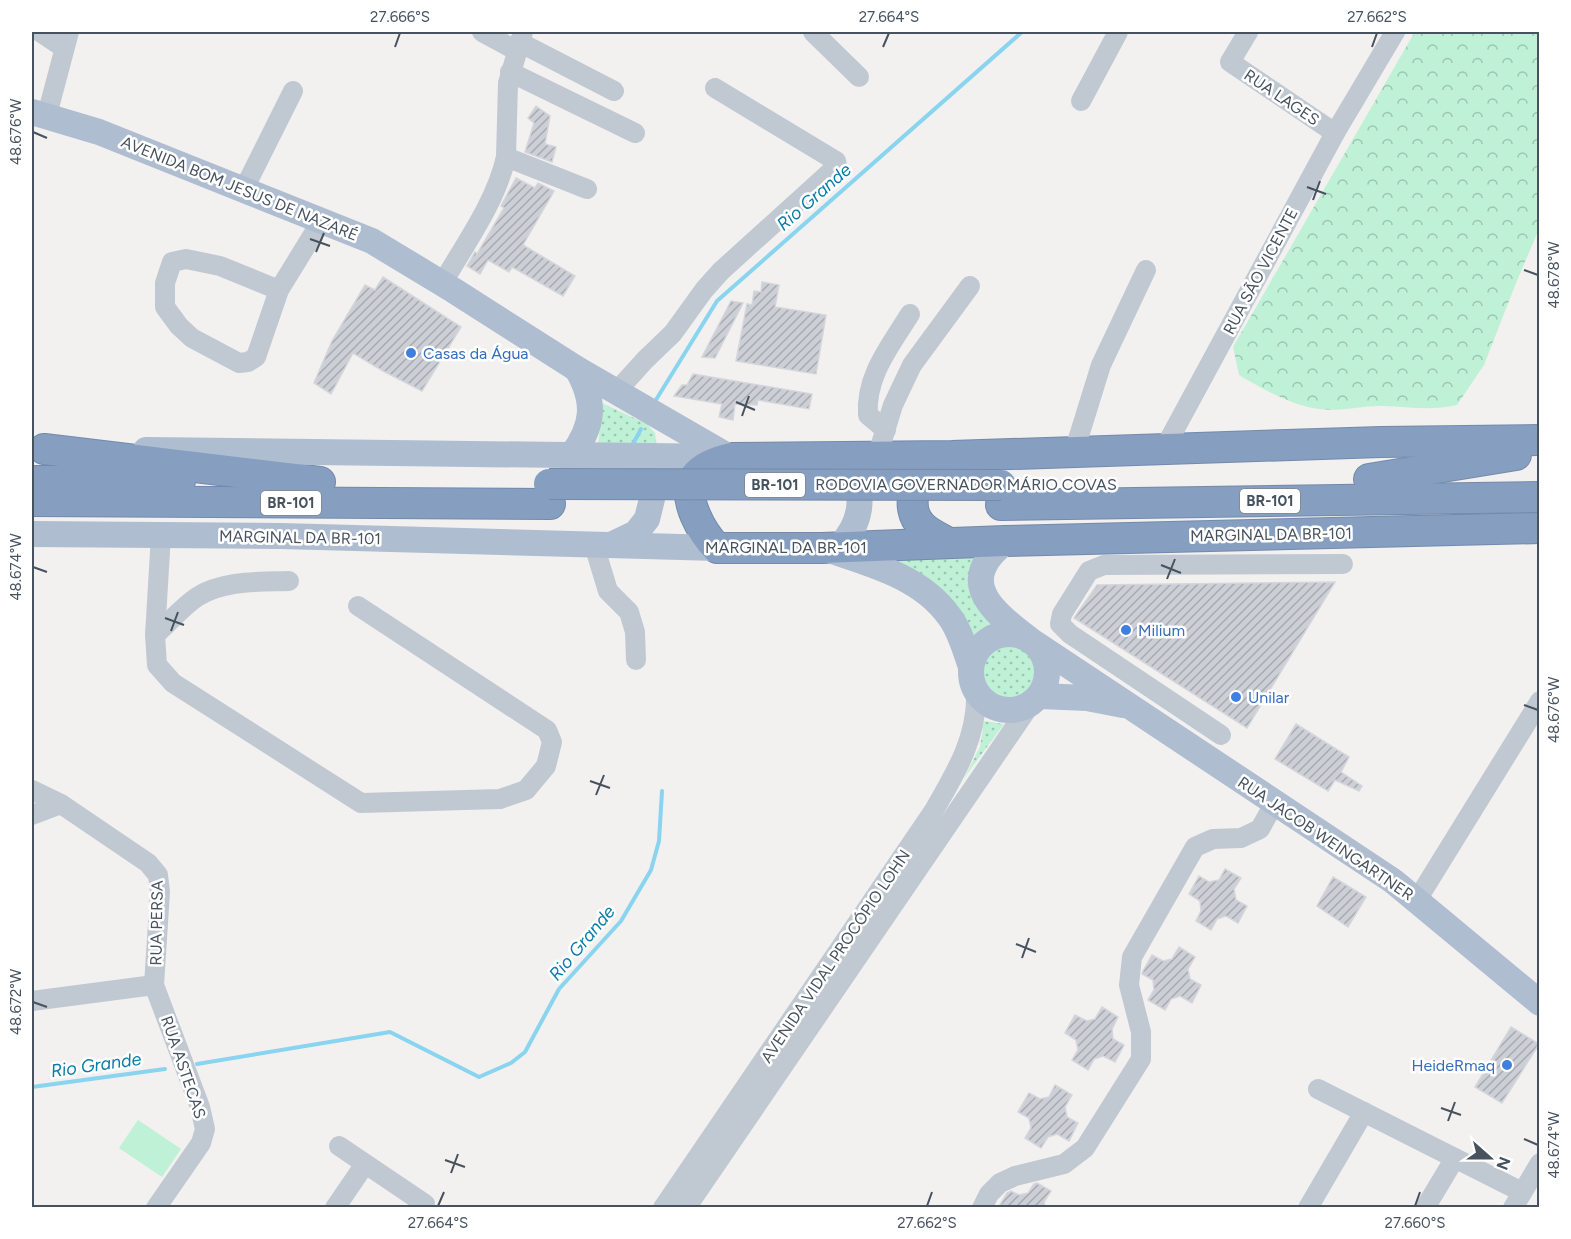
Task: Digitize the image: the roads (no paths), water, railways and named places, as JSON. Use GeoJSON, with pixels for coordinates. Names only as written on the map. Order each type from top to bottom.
{"type":"FeatureCollection","features":[{"type":"Feature","properties":{"kind":"highway"},"geometry":{"type":"LineString","coordinates":[[717,548],[697,521],[686,468],[705,468],[731,458],[833,457],[881,443],[952,456],[1392,442],[1539,440]]}},
{"type":"Feature","properties":{"kind":"highway"},"geometry":{"type":"LineString","coordinates":[[38,449],[320,482]]}},
{"type":"Feature","properties":{"kind":"highway"},"geometry":{"type":"LineString","coordinates":[[1369,479],[1539,451]]}},
{"type":"Feature","properties":{"kind":"highway"},"geometry":{"type":"LineString","coordinates":[[949,543],[923,527],[915,517],[913,499],[917,481],[928,468],[952,456]]}},
{"type":"Feature","properties":{"kind":"highway","name":"RODOVIA GOVERNADOR MÁRIO COVAS"},"geometry":{"type":"LineString","coordinates":[[1001,495],[1369,479],[1539,476]]}},
{"type":"Feature","properties":{"kind":"highway","name":"RODOVIA GOVERNADOR MÁRIO COVAS"},"geometry":{"type":"LineString","coordinates":[[32,481],[320,482],[550,494]]}},
{"type":"Feature","properties":{"kind":"highway","name":"RODOVIA GOVERNADOR MÁRIO COVAS"},"geometry":{"type":"LineString","coordinates":[[32,501],[550,494],[1539,497]]}},
{"type":"Feature","properties":{"kind":"highway","name":"MARGINAL DA BR-101"},"geometry":{"type":"LineString","coordinates":[[717,548],[831,548],[1005,541],[1539,528]]}},
{"type":"Feature","properties":{"kind":"main road","name":"AVENIDA BOM JESUS DE NAZARÉ"},"geometry":{"type":"LineString","coordinates":[[39,113],[99,132],[372,241],[577,369],[731,458]]}},
{"type":"Feature","properties":{"kind":"main road"},"geometry":{"type":"LineString","coordinates":[[572,455],[583,440],[590,413],[586,386],[577,369]]}},
{"type":"Feature","properties":{"kind":"main road","name":"AVENIDA BOM JESUS DE NAZARÉ"},"geometry":{"type":"LineString","coordinates":[[656,415],[686,468]]}},
{"type":"Feature","properties":{"kind":"main road"},"geometry":{"type":"LineString","coordinates":[[38,449],[604,455],[686,468]]}},
{"type":"Feature","properties":{"kind":"main road"},"geometry":{"type":"LineString","coordinates":[[602,545],[636,533],[647,519],[652,499],[649,482],[636,468],[604,455]]}},
{"type":"Feature","properties":{"kind":"main road"},"geometry":{"type":"LineString","coordinates":[[831,548],[848,538],[860,513],[855,478],[833,457]]}},
{"type":"Feature","properties":{"kind":"main road","name":"MARGINAL DA BR-101"},"geometry":{"type":"LineString","coordinates":[[32,534],[421,539],[717,548]]}},
{"type":"Feature","properties":{"kind":"main road","name":"RUA JACOB WEINGARTNER"},"geometry":{"type":"LineString","coordinates":[[1005,541],[988,558],[981,581],[983,594],[997,613],[1030,640],[1374,868],[1537,995]]}},
{"type":"Feature","properties":{"kind":"main road"},"geometry":{"type":"LineString","coordinates":[[831,548],[884,568],[909,581],[933,598],[949,615],[958,633],[974,679],[984,701],[994,708],[1012,711],[1035,701],[1046,685],[1048,673],[1046,660],[1040,649],[1030,640],[1019,635],[1006,634],[993,637],[979,650],[974,679]]}},
{"type":"Feature","properties":{"kind":"main road","name":"RUA JACOB WEINGARTNER"},"geometry":{"type":"LineString","coordinates":[[1035,701],[1088,698],[1132,707]]}},
{"type":"Feature","properties":{"kind":"street"},"geometry":{"type":"LineString","coordinates":[[39,113],[67,40],[40,32]]}},
{"type":"Feature","properties":{"kind":"street"},"geometry":{"type":"LineString","coordinates":[[482,32],[520,42],[614,91]]}},
{"type":"Feature","properties":{"kind":"street"},"geometry":{"type":"LineString","coordinates":[[813,32],[860,77]]}},
{"type":"Feature","properties":{"kind":"street"},"geometry":{"type":"LineString","coordinates":[[1081,101],[1118,32]]}},
{"type":"Feature","properties":{"kind":"street","name":"RUA LAGES"},"geometry":{"type":"LineString","coordinates":[[1248,32],[1230,62],[1335,133]]}},
{"type":"Feature","properties":{"kind":"street","name":"RUA SÃO VICENTE"},"geometry":{"type":"LineString","coordinates":[[1164,449],[1335,133],[1395,32]]}},
{"type":"Feature","properties":{"kind":"street"},"geometry":{"type":"LineString","coordinates":[[442,284],[484,212],[503,168],[506,157],[510,72],[520,42]]}},
{"type":"Feature","properties":{"kind":"street"},"geometry":{"type":"LineString","coordinates":[[510,72],[635,134]]}},
{"type":"Feature","properties":{"kind":"street"},"geometry":{"type":"LineString","coordinates":[[616,392],[673,333],[704,290],[721,272],[837,166],[836,161],[715,88]]}},
{"type":"Feature","properties":{"kind":"street"},"geometry":{"type":"LineString","coordinates":[[244,189],[293,91]]}},
{"type":"Feature","properties":{"kind":"street"},"geometry":{"type":"LineString","coordinates":[[506,157],[587,189]]}},
{"type":"Feature","properties":{"kind":"street"},"geometry":{"type":"LineString","coordinates":[[279,290],[220,266],[186,259],[172,262],[165,283],[165,308],[192,338],[239,363],[248,362],[255,357],[279,290],[322,220]]}},
{"type":"Feature","properties":{"kind":"street"},"geometry":{"type":"LineString","coordinates":[[1074,452],[1101,365],[1146,270]]}},
{"type":"Feature","properties":{"kind":"street"},"geometry":{"type":"LineString","coordinates":[[881,443],[893,405],[912,365],[970,286]]}},
{"type":"Feature","properties":{"kind":"street"},"geometry":{"type":"LineString","coordinates":[[881,443],[868,415],[867,400],[877,367],[910,314]]}},
{"type":"Feature","properties":{"kind":"street"},"geometry":{"type":"LineString","coordinates":[[1297,564],[1298,534]]}},
{"type":"Feature","properties":{"kind":"street"},"geometry":{"type":"LineString","coordinates":[[161,535],[155,635],[157,665],[173,683],[361,803],[500,799],[526,790],[546,766],[552,742],[547,730],[358,606]]}},
{"type":"Feature","properties":{"kind":"street"},"geometry":{"type":"LineString","coordinates":[[602,545],[608,591],[629,612],[635,632],[636,660]]}},
{"type":"Feature","properties":{"kind":"street"},"geometry":{"type":"LineString","coordinates":[[1221,735],[1070,634],[1060,624],[1062,614],[1089,571],[1104,565],[1343,564]]}},
{"type":"Feature","properties":{"kind":"street"},"geometry":{"type":"LineString","coordinates":[[155,635],[198,597],[220,587],[243,583],[289,581]]}},
{"type":"Feature","properties":{"kind":"street","name":"AVENIDA VIDAL PROCÓPIO LOHN"},"geometry":{"type":"LineString","coordinates":[[663,1208],[933,812],[956,774],[972,737],[977,709],[974,679]]}},
{"type":"Feature","properties":{"kind":"street","name":"AVENIDA VIDAL PROCÓPIO LOHN"},"geometry":{"type":"LineString","coordinates":[[686,1208],[1035,701]]}},
{"type":"Feature","properties":{"kind":"street"},"geometry":{"type":"LineString","coordinates":[[1417,900],[1539,701]]}},
{"type":"Feature","properties":{"kind":"street"},"geometry":{"type":"LineString","coordinates":[[32,790],[61,804]]}},
{"type":"Feature","properties":{"kind":"street"},"geometry":{"type":"LineString","coordinates":[[982,1208],[989,1194],[1000,1183],[1015,1176],[1064,1164],[1085,1148],[1141,1059],[1141,1032],[1128,985],[1132,957],[1196,847],[1213,839],[1241,838],[1260,829],[1275,802]]}},
{"type":"Feature","properties":{"kind":"street"},"geometry":{"type":"LineString","coordinates":[[32,815],[61,804]]}},
{"type":"Feature","properties":{"kind":"street","name":"RUA PERSA"},"geometry":{"type":"LineString","coordinates":[[61,804],[148,863],[158,875],[160,892],[154,985]]}},
{"type":"Feature","properties":{"kind":"street"},"geometry":{"type":"LineString","coordinates":[[32,1001],[154,985]]}},
{"type":"Feature","properties":{"kind":"street","name":"RUA ASTECAS"},"geometry":{"type":"LineString","coordinates":[[154,985],[200,1107],[205,1129],[201,1143],[156,1208]]}},
{"type":"Feature","properties":{"kind":"street"},"geometry":{"type":"LineString","coordinates":[[1318,1089],[1455,1158],[1518,1200],[1539,1163]]}},
{"type":"Feature","properties":{"kind":"street"},"geometry":{"type":"LineString","coordinates":[[1308,1208],[1364,1112]]}},
{"type":"Feature","properties":{"kind":"street"},"geometry":{"type":"LineString","coordinates":[[339,1146],[425,1204]]}},
{"type":"Feature","properties":{"kind":"street"},"geometry":{"type":"LineString","coordinates":[[1425,1208],[1455,1158]]}},
{"type":"Feature","properties":{"kind":"street"},"geometry":{"type":"LineString","coordinates":[[335,1208],[365,1164]]}},
{"type":"Feature","properties":{"kind":"waterway","name":"Rio Grande"},"geometry":{"type":"LineString","coordinates":[[654,403],[717,301],[1022,32]]}},
{"type":"Feature","properties":{"kind":"waterway","name":"Rio Grande"},"geometry":{"type":"LineString","coordinates":[[633,444],[641,429]]}},
{"type":"Feature","properties":{"kind":"waterway","name":"Rio Grande"},"geometry":{"type":"LineString","coordinates":[[197,1064],[390,1032],[479,1077],[511,1063],[525,1052],[559,989],[621,921],[651,870],[659,841],[662,791]]}},
{"type":"Feature","properties":{"kind":"waterway","name":"Rio Grande"},"geometry":{"type":"LineString","coordinates":[[32,1087],[165,1069]]}},
{"type":"Feature","properties":{"kind":"place","name":"Casas da Água"},"geometry":{"type":"Point","coordinates":[411,353]}},
{"type":"Feature","properties":{"kind":"place","name":"Milium"},"geometry":{"type":"Point","coordinates":[1126,630]}},
{"type":"Feature","properties":{"kind":"place","name":"Unilar"},"geometry":{"type":"Point","coordinates":[1236,697]}},
{"type":"Feature","properties":{"kind":"place","name":"HeideRmaq"},"geometry":{"type":"Point","coordinates":[1507,1065]}}]}
